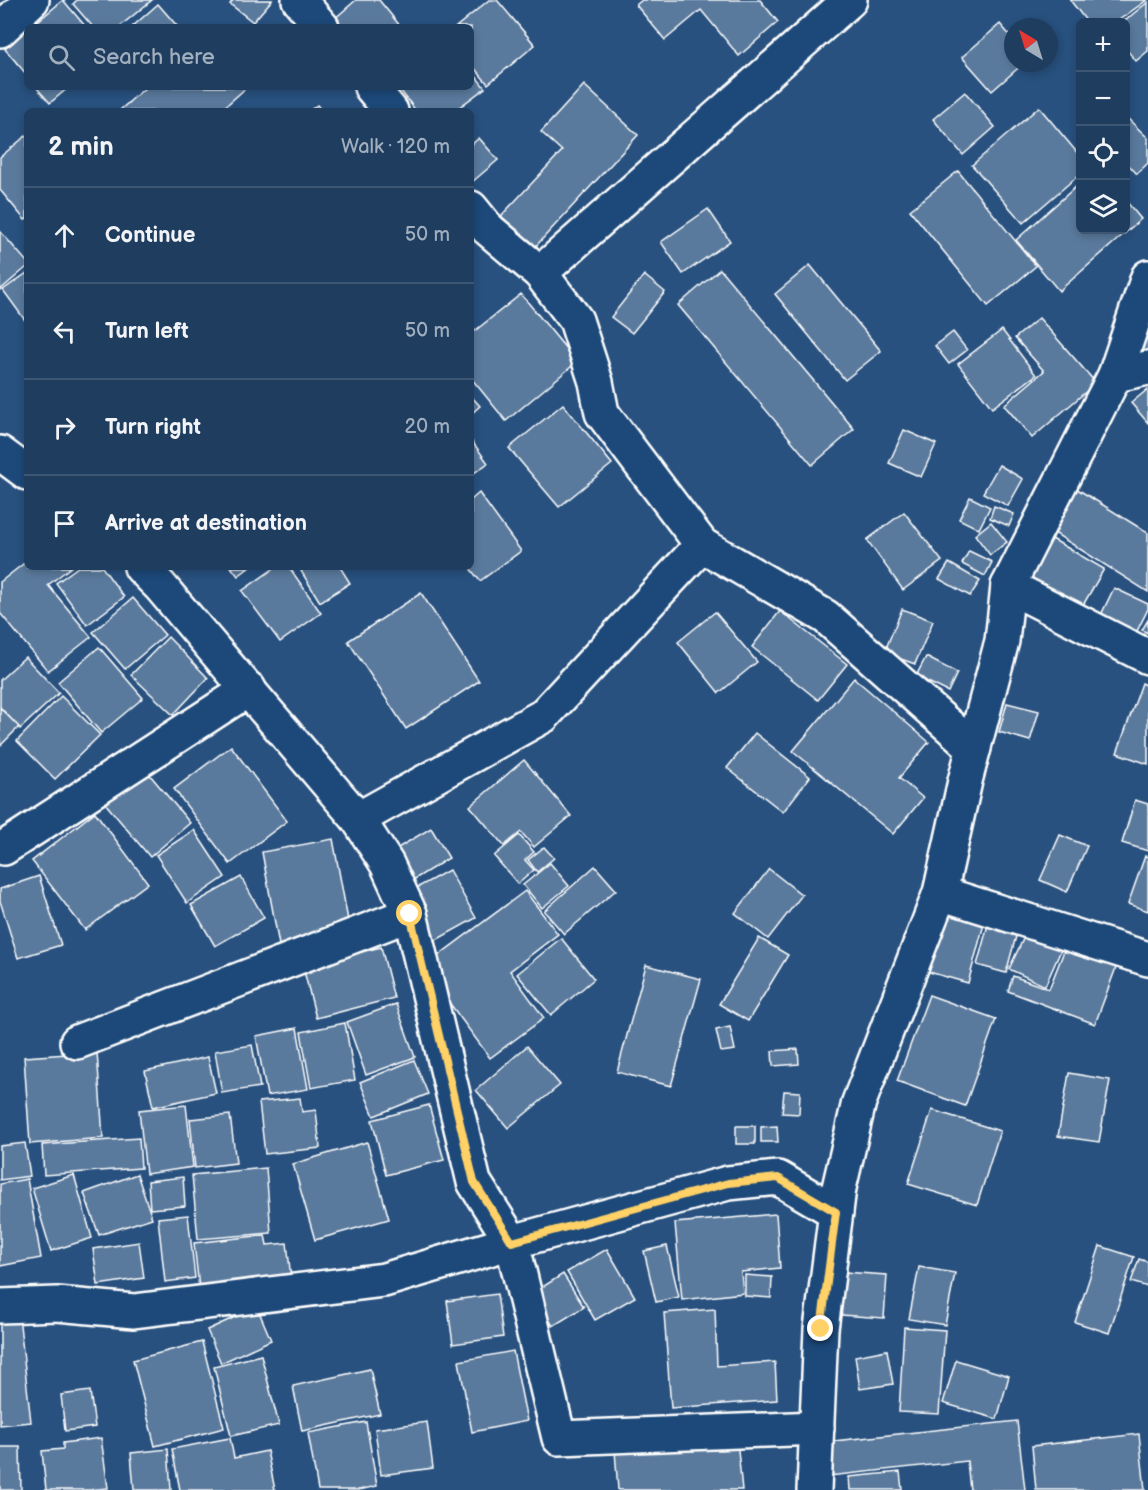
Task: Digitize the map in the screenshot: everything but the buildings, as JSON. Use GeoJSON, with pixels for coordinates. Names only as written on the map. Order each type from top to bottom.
{"type":"FeatureCollection","features":[{"type":"Feature","properties":{"kind":"street"},"geometry":{"type":"LineString","coordinates":[[0,30],[32,0]]}},
{"type":"Feature","properties":{"kind":"street"},"geometry":{"type":"LineString","coordinates":[[299,0],[319,24]]}},
{"type":"Feature","properties":{"kind":"street"},"geometry":{"type":"LineString","coordinates":[[540,273],[850,0]]}},
{"type":"Feature","properties":{"kind":"street"},"geometry":{"type":"LineString","coordinates":[[374,90],[388,108]]}},
{"type":"Feature","properties":{"kind":"street"},"geometry":{"type":"LineString","coordinates":[[474,212],[488,229],[540,273],[576,320],[596,382],[602,413],[702,545],[826,617],[974,748]]}},
{"type":"Feature","properties":{"kind":"street"},"geometry":{"type":"LineString","coordinates":[[814,1490],[821,1329],[838,1188],[860,1102],[940,893],[1002,641],[1008,586],[1115,375],[1148,277]]}},
{"type":"Feature","properties":{"kind":"street"},"geometry":{"type":"LineString","coordinates":[[1115,375],[1148,368]]}},
{"type":"Feature","properties":{"kind":"street"},"geometry":{"type":"LineString","coordinates":[[0,453],[24,471]]}},
{"type":"Feature","properties":{"kind":"street"},"geometry":{"type":"LineString","coordinates":[[358,819],[543,716],[702,545]]}},
{"type":"Feature","properties":{"kind":"street"},"geometry":{"type":"LineString","coordinates":[[144,570],[249,689],[358,819],[387,864],[410,914],[474,1182],[512,1242],[559,1438],[817,1428]]}},
{"type":"Feature","properties":{"kind":"street"},"geometry":{"type":"LineString","coordinates":[[1008,586],[1148,657]]}},
{"type":"Feature","properties":{"kind":"street"},"geometry":{"type":"LineString","coordinates":[[4,848],[249,689]]}},
{"type":"Feature","properties":{"kind":"street"},"geometry":{"type":"LineString","coordinates":[[940,893],[1148,959]]}},
{"type":"Feature","properties":{"kind":"street"},"geometry":{"type":"LineString","coordinates":[[77,1042],[410,914]]}},
{"type":"Feature","properties":{"kind":"street"},"geometry":{"type":"LineString","coordinates":[[0,1306],[57,1304],[134,1311],[384,1280],[512,1242],[728,1183],[778,1178],[836,1212]]}},
{"type":"Feature","properties":{"kind":"route"},"geometry":{"type":"LineString","coordinates":[[410,914],[474,1182],[512,1242],[728,1183],[778,1178],[836,1212],[821,1329]]}}]}
